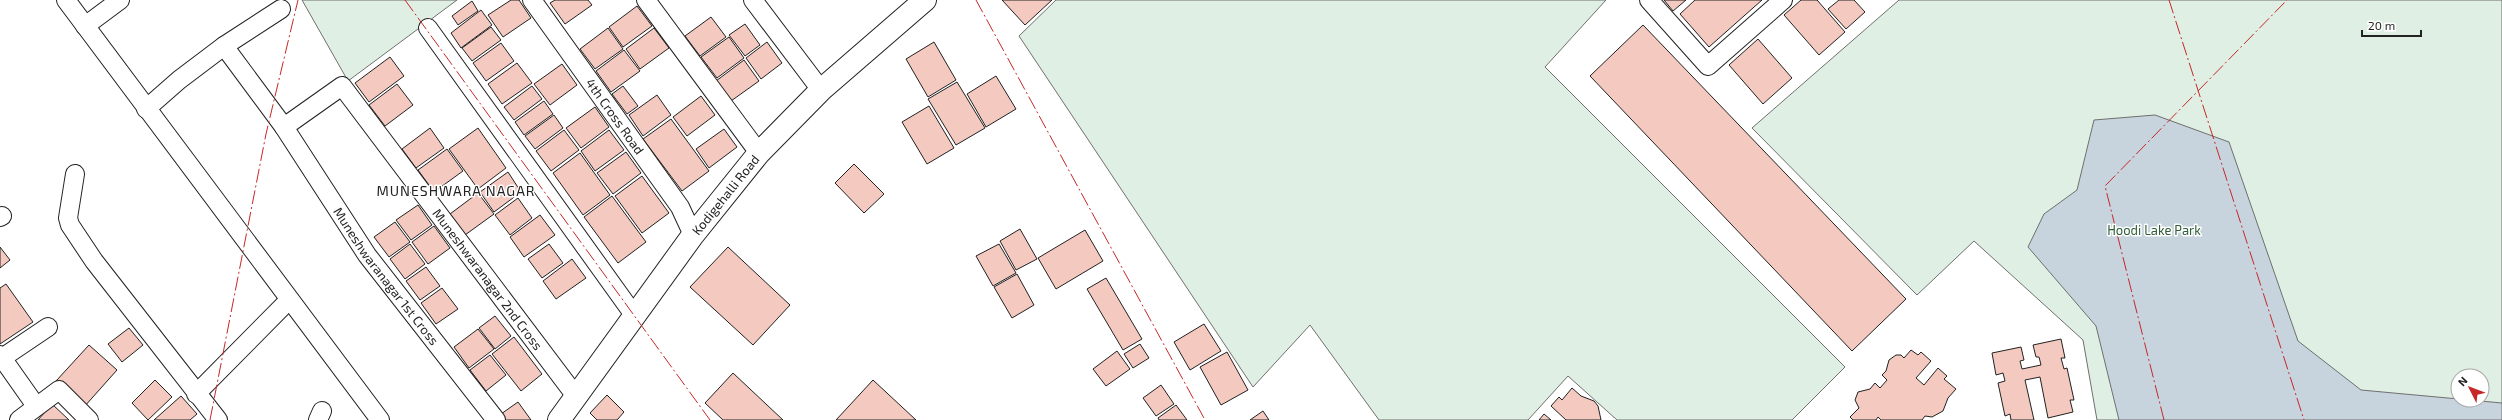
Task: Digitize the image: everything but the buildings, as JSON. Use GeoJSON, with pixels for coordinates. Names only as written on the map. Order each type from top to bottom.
{"type":"FeatureCollection","features":[{"type":"Feature","properties":{"kind":"street"},"geometry":{"type":"LineString","coordinates":[[66,0],[380,420]]}},
{"type":"Feature","properties":{"kind":"street"},"geometry":{"type":"LineString","coordinates":[[85,26],[120,0]]}},
{"type":"Feature","properties":{"kind":"street","name":"4th Cross Road"},"geometry":{"type":"LineString","coordinates":[[532,0],[680,207],[693,235]]}},
{"type":"Feature","properties":{"kind":"street"},"geometry":{"type":"LineString","coordinates":[[646,0],[759,153]]}},
{"type":"Feature","properties":{"kind":"street"},"geometry":{"type":"LineString","coordinates":[[753,0],[821,90]]}},
{"type":"Feature","properties":{"kind":"street","name":"Kodigehalli Road"},"geometry":{"type":"LineString","coordinates":[[559,420],[575,395],[693,235],[759,153],[821,90],[925,0]]}},
{"type":"Feature","properties":{"kind":"street"},"geometry":{"type":"LineString","coordinates":[[1649,0],[1708,66],[1783,0]]}},
{"type":"Feature","properties":{"kind":"street"},"geometry":{"type":"LineString","coordinates":[[146,109],[179,80],[224,46],[281,9]]}},
{"type":"Feature","properties":{"kind":"street"},"geometry":{"type":"LineString","coordinates":[[428,28],[634,315]]}},
{"type":"Feature","properties":{"kind":"street","name":"Muneshwaranagar 1st Cross"},"geometry":{"type":"LineString","coordinates":[[224,46],[284,127],[367,255],[496,420]]}},
{"type":"Feature","properties":{"kind":"street","name":"Muneshwaranagar 2nd Cross"},"geometry":{"type":"LineString","coordinates":[[284,127],[342,86],[575,395]]}},
{"type":"Feature","properties":{"kind":"street"},"geometry":{"type":"LineString","coordinates":[[75,174],[68,218],[70,225],[94,261],[196,394],[218,420]]}},
{"type":"Feature","properties":{"kind":"street"},"geometry":{"type":"LineString","coordinates":[[196,394],[289,300]]}},
{"type":"Feature","properties":{"kind":"street"},"geometry":{"type":"LineString","coordinates":[[36,406],[1,357],[48,327]]}},
{"type":"Feature","properties":{"kind":"street"},"geometry":{"type":"LineString","coordinates":[[19,420],[36,406],[60,390],[89,420]]}},
{"type":"Feature","properties":{"kind":"green space"},"geometry":{"type":"Polygon","coordinates":[[[302,0],[457,0],[348,81],[302,0]]]}},
{"type":"Feature","properties":{"kind":"green space"},"geometry":{"type":"Polygon","coordinates":[[[1056,0],[1606,0],[1545,67],[1845,367],[1792,420],[1617,420],[1568,376],[1528,420],[1379,420],[1310,325],[1253,387],[1019,36],[1056,0]]]}},
{"type":"Feature","properties":{"kind":"green space"},"geometry":{"type":"Polygon","coordinates":[[[1899,0],[2502,0],[2502,420],[2097,420],[2083,340],[1974,241],[1917,295],[1752,128],[1899,0]]]}},
{"type":"Feature","properties":{"kind":"shaded area","name":"Hoodi Lake Park"},"geometry":{"type":"Polygon","coordinates":[[[2155,115],[2229,142],[2298,341],[2361,390],[2450,398],[2450,408],[2490,408],[2490,402],[2502,403],[2502,420],[2119,420],[2096,326],[2028,247],[2044,214],[2077,190],[2094,120],[2155,115]]]}},
{"type":"Feature","properties":{"kind":"power"},"geometry":{"type":"LineString","coordinates":[[210,420],[266,134],[298,0]]}},
{"type":"Feature","properties":{"kind":"power"},"geometry":{"type":"LineString","coordinates":[[405,0],[710,420]]}},
{"type":"Feature","properties":{"kind":"power"},"geometry":{"type":"LineString","coordinates":[[976,0],[1205,420]]}},
{"type":"Feature","properties":{"kind":"power"},"geometry":{"type":"LineString","coordinates":[[2169,0],[2304,420]]}},
{"type":"Feature","properties":{"kind":"power"},"geometry":{"type":"LineString","coordinates":[[2164,420],[2105,186],[2287,0]]}},
{"type":"Feature","properties":{"kind":"district","name":"MUNESHWARA NAGAR"},"geometry":{"type":"Point","coordinates":[456,190]}}]}
